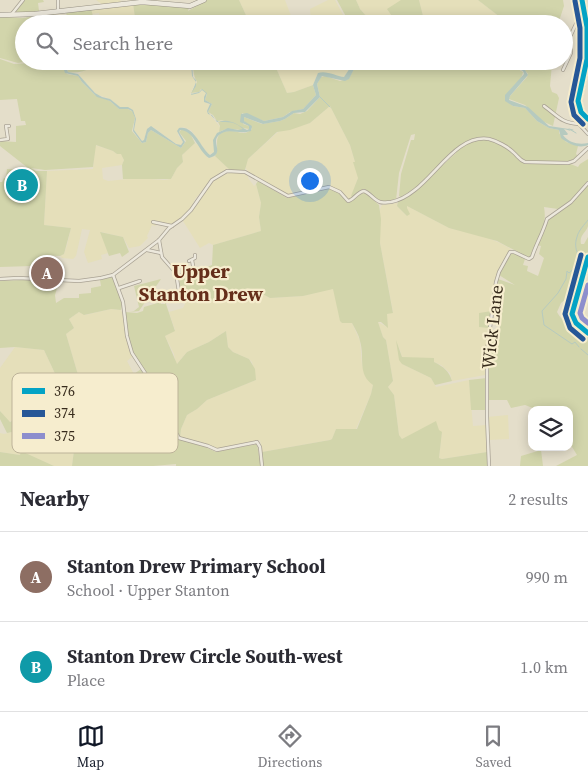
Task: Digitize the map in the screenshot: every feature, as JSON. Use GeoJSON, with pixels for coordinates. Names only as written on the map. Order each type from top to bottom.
{"type":"FeatureCollection","features":[{"type":"Feature","properties":{"kind":"highway"},"geometry":{"type":"LineString","coordinates":[[583,3],[588,28],[587,61],[578,100],[585,117]]}},
{"type":"Feature","properties":{"kind":"highway"},"geometry":{"type":"LineString","coordinates":[[588,257],[587,267],[572,314],[575,322],[588,333]]}},
{"type":"Feature","properties":{"kind":"main road"},"geometry":{"type":"LineString","coordinates":[[0,15],[142,2],[190,6],[204,0]]}},
{"type":"Feature","properties":{"kind":"street"},"geometry":{"type":"LineString","coordinates":[[11,15],[23,0]]}},
{"type":"Feature","properties":{"kind":"street"},"geometry":{"type":"LineString","coordinates":[[58,0],[58,11]]}},
{"type":"Feature","properties":{"kind":"street"},"geometry":{"type":"LineString","coordinates":[[573,32],[578,23],[583,3]]}},
{"type":"Feature","properties":{"kind":"street"},"geometry":{"type":"LineString","coordinates":[[544,106],[565,123],[579,124],[588,134]]}},
{"type":"Feature","properties":{"kind":"street"},"geometry":{"type":"LineString","coordinates":[[579,124],[585,117]]}},
{"type":"Feature","properties":{"kind":"street"},"geometry":{"type":"LineString","coordinates":[[0,140],[8,139],[6,126],[9,126]]}},
{"type":"Feature","properties":{"kind":"street"},"geometry":{"type":"LineString","coordinates":[[0,279],[79,281],[113,274],[159,240],[191,210],[212,180],[227,171],[245,172],[288,196],[329,187],[340,192],[348,201],[364,191],[383,203],[397,201],[419,188],[437,167],[457,150],[473,141],[493,140],[514,153],[521,161],[530,162],[568,163],[578,158],[588,148]]}},
{"type":"Feature","properties":{"kind":"street","name":"Wick Lane"},"geometry":{"type":"LineString","coordinates":[[489,466],[486,362],[498,272],[510,252],[529,259],[532,257],[536,242],[543,233],[547,219],[567,205],[588,183]]}},
{"type":"Feature","properties":{"kind":"street"},"geometry":{"type":"LineString","coordinates":[[153,222],[172,226]]}},
{"type":"Feature","properties":{"kind":"street"},"geometry":{"type":"LineString","coordinates":[[159,240],[164,260],[175,270],[180,298]]}},
{"type":"Feature","properties":{"kind":"street"},"geometry":{"type":"LineString","coordinates":[[147,250],[161,253]]}},
{"type":"Feature","properties":{"kind":"street"},"geometry":{"type":"LineString","coordinates":[[177,276],[193,272],[194,269],[191,261],[195,258],[195,255]]}},
{"type":"Feature","properties":{"kind":"street"},"geometry":{"type":"LineString","coordinates":[[113,274],[123,302],[127,336],[132,352],[145,373]]}},
{"type":"Feature","properties":{"kind":"street"},"geometry":{"type":"LineString","coordinates":[[119,288],[140,281]]}},
{"type":"Feature","properties":{"kind":"street"},"geometry":{"type":"LineString","coordinates":[[178,436],[217,450],[257,442],[260,447],[262,466]]}},
{"type":"Feature","properties":{"kind":"shaded area"},"geometry":{"type":"Polygon","coordinates":[[[96,0],[120,0],[122,4],[133,3],[135,15],[92,14],[92,9],[103,5],[96,0]]]}},
{"type":"Feature","properties":{"kind":"shaded area"},"geometry":{"type":"Polygon","coordinates":[[[239,0],[285,0],[291,15],[246,15],[239,0]]]}},
{"type":"Feature","properties":{"kind":"shaded area"},"geometry":{"type":"Polygon","coordinates":[[[328,0],[335,0],[343,15],[310,15],[310,9],[328,0]]]}},
{"type":"Feature","properties":{"kind":"shaded area"},"geometry":{"type":"Polygon","coordinates":[[[356,0],[401,0],[396,15],[365,15],[356,0]]]}},
{"type":"Feature","properties":{"kind":"shaded area"},"geometry":{"type":"Polygon","coordinates":[[[419,0],[478,0],[497,15],[423,15],[419,0]]]}},
{"type":"Feature","properties":{"kind":"shaded area"},"geometry":{"type":"Polygon","coordinates":[[[64,70],[78,74],[95,93],[110,99],[120,107],[128,107],[133,110],[136,119],[134,130],[142,141],[147,129],[151,126],[176,144],[181,145],[183,142],[177,131],[179,128],[184,128],[193,133],[210,155],[214,152],[213,140],[217,133],[228,128],[243,129],[234,123],[219,122],[230,121],[237,124],[247,130],[249,126],[240,122],[241,114],[247,113],[264,121],[283,117],[292,111],[303,109],[316,95],[313,85],[318,73],[328,73],[344,77],[349,70],[354,70],[349,79],[345,81],[322,76],[317,84],[320,97],[305,112],[294,113],[280,121],[263,124],[244,117],[244,121],[252,126],[251,131],[230,131],[219,135],[216,141],[216,154],[209,158],[189,133],[185,131],[180,130],[179,132],[185,142],[181,148],[151,130],[148,133],[146,142],[142,143],[133,131],[135,118],[132,111],[119,109],[110,101],[97,97],[78,76],[65,73],[64,70]]]}},
{"type":"Feature","properties":{"kind":"shaded area"},"geometry":{"type":"Polygon","coordinates":[[[86,70],[192,70],[192,76],[196,82],[190,94],[199,93],[201,90],[206,93],[204,101],[210,105],[207,111],[220,127],[214,139],[214,153],[208,154],[191,130],[183,127],[178,129],[178,135],[183,142],[181,145],[176,144],[153,127],[149,127],[142,141],[134,130],[136,119],[130,108],[120,107],[110,99],[96,94],[78,74],[86,70]]]}},
{"type":"Feature","properties":{"kind":"shaded area"},"geometry":{"type":"Polygon","coordinates":[[[277,70],[349,70],[344,77],[317,75],[313,85],[287,93],[277,70]]]}},
{"type":"Feature","properties":{"kind":"shaded area"},"geometry":{"type":"Polygon","coordinates":[[[521,70],[525,70],[528,75],[510,96],[509,100],[528,107],[549,126],[569,129],[571,131],[564,129],[568,134],[563,135],[571,142],[588,143],[588,145],[578,146],[567,142],[561,138],[559,130],[549,128],[537,121],[525,108],[513,106],[505,101],[505,95],[524,74],[521,70]]]}},
{"type":"Feature","properties":{"kind":"shaded area"},"geometry":{"type":"Polygon","coordinates":[[[202,89],[207,93],[205,100],[212,104],[208,112],[210,115],[207,111],[210,104],[204,102],[206,93],[202,90],[199,93],[191,94],[202,89]]]}},
{"type":"Feature","properties":{"kind":"shaded area"},"geometry":{"type":"Polygon","coordinates":[[[330,106],[350,145],[358,174],[351,199],[348,200],[341,192],[327,186],[287,195],[251,174],[246,169],[248,159],[278,132],[310,123],[330,106]]]}},
{"type":"Feature","properties":{"kind":"shaded area"},"geometry":{"type":"Polygon","coordinates":[[[195,143],[200,146],[208,158],[215,156],[230,170],[220,173],[211,181],[195,199],[191,209],[185,216],[174,224],[157,223],[155,226],[152,225],[147,236],[148,238],[140,246],[129,248],[123,237],[101,232],[108,253],[101,255],[102,259],[88,263],[84,252],[90,230],[82,229],[76,256],[73,259],[60,256],[64,254],[71,228],[44,225],[47,171],[93,169],[95,145],[117,154],[121,153],[124,160],[122,165],[102,168],[103,179],[108,181],[137,178],[171,179],[183,162],[182,155],[195,143]]]}},
{"type":"Feature","properties":{"kind":"shaded area"},"geometry":{"type":"Polygon","coordinates":[[[242,172],[248,176],[254,186],[256,184],[261,203],[259,217],[261,231],[213,245],[209,243],[200,248],[183,221],[212,182],[222,175],[242,172]]]}},
{"type":"Feature","properties":{"kind":"shaded area"},"geometry":{"type":"Polygon","coordinates":[[[397,203],[397,206],[407,216],[407,206],[449,228],[483,236],[511,249],[497,273],[494,287],[486,349],[485,375],[452,381],[450,373],[441,365],[434,362],[402,357],[398,344],[402,364],[431,378],[436,387],[469,380],[473,426],[486,425],[487,452],[442,459],[439,458],[442,432],[402,439],[399,435],[394,395],[388,387],[393,381],[386,340],[383,337],[378,322],[387,327],[387,314],[393,312],[380,243],[380,209],[382,205],[397,203]]]}},
{"type":"Feature","properties":{"kind":"shaded area"},"geometry":{"type":"Polygon","coordinates":[[[247,288],[255,289],[270,298],[303,296],[333,288],[342,323],[352,323],[360,341],[362,365],[373,385],[356,429],[336,429],[330,440],[262,452],[260,440],[217,450],[180,438],[181,429],[187,415],[207,400],[256,380],[252,362],[233,352],[228,347],[226,331],[209,342],[187,352],[176,365],[174,354],[165,336],[175,330],[169,312],[183,308],[186,302],[204,303],[220,296],[229,296],[247,288]]]}},
{"type":"Feature","properties":{"kind":"shaded area"},"geometry":{"type":"Polygon","coordinates":[[[111,309],[121,310],[129,350],[133,356],[127,361],[133,373],[77,373],[66,334],[74,328],[69,319],[79,312],[85,315],[111,309]]]}},
{"type":"Feature","properties":{"kind":"shaded area"},"geometry":{"type":"Polygon","coordinates":[[[15,347],[44,350],[55,373],[12,373],[12,421],[9,422],[0,411],[0,368],[15,347]]]}},
{"type":"Feature","properties":{"kind":"shaded area"},"geometry":{"type":"Polygon","coordinates":[[[508,415],[509,439],[489,440],[487,417],[508,415]]]}},
{"type":"Feature","properties":{"kind":"shaded area"},"geometry":{"type":"Polygon","coordinates":[[[12,432],[12,453],[21,453],[20,455],[0,452],[0,433],[12,432]]]}},
{"type":"Feature","properties":{"kind":"shaded area"},"geometry":{"type":"Polygon","coordinates":[[[23,453],[74,453],[72,466],[54,466],[23,453]]]}},
{"type":"Feature","properties":{"kind":"green space"},"geometry":{"type":"Polygon","coordinates":[[[24,0],[43,0],[44,2],[38,3],[39,11],[15,13],[24,0]]]}},
{"type":"Feature","properties":{"kind":"green space"},"geometry":{"type":"Polygon","coordinates":[[[207,0],[239,0],[246,15],[135,15],[133,3],[189,8],[188,11],[207,0]]]}},
{"type":"Feature","properties":{"kind":"green space"},"geometry":{"type":"Polygon","coordinates":[[[337,0],[356,0],[365,15],[345,15],[337,0]]]}},
{"type":"Feature","properties":{"kind":"green space"},"geometry":{"type":"Polygon","coordinates":[[[401,0],[419,0],[423,15],[391,15],[387,9],[401,0]]]}},
{"type":"Feature","properties":{"kind":"green space"},"geometry":{"type":"Polygon","coordinates":[[[478,0],[563,0],[564,6],[561,15],[497,15],[478,0]]]}},
{"type":"Feature","properties":{"kind":"green space"},"geometry":{"type":"Polygon","coordinates":[[[91,8],[93,15],[67,15],[66,11],[91,8]]]}},
{"type":"Feature","properties":{"kind":"green space"},"geometry":{"type":"Polygon","coordinates":[[[0,17],[15,18],[15,62],[0,58],[0,17]]]}},
{"type":"Feature","properties":{"kind":"green space"},"geometry":{"type":"Polygon","coordinates":[[[0,59],[15,64],[15,70],[65,70],[67,74],[78,76],[95,95],[110,101],[119,109],[128,109],[133,112],[135,118],[132,131],[142,143],[146,142],[148,133],[151,130],[181,148],[186,141],[179,132],[182,129],[190,133],[195,143],[182,155],[183,162],[171,179],[123,179],[122,165],[124,160],[121,154],[96,145],[93,167],[45,170],[31,168],[36,171],[47,171],[44,225],[71,228],[64,254],[60,256],[45,255],[42,268],[32,266],[0,267],[0,182],[6,178],[7,169],[29,170],[0,146],[0,141],[16,142],[16,126],[26,125],[25,121],[21,121],[17,99],[0,100],[0,59]]]}},
{"type":"Feature","properties":{"kind":"green space"},"geometry":{"type":"Polygon","coordinates":[[[67,70],[86,70],[73,73],[67,70]]]}},
{"type":"Feature","properties":{"kind":"green space"},"geometry":{"type":"Polygon","coordinates":[[[193,70],[277,70],[287,93],[313,85],[316,95],[303,109],[290,112],[283,117],[264,121],[242,113],[243,124],[249,126],[249,129],[229,129],[219,132],[220,126],[218,122],[224,120],[217,121],[208,112],[212,104],[205,100],[207,94],[201,89],[199,92],[191,93],[197,82],[193,70]]]}},
{"type":"Feature","properties":{"kind":"green space"},"geometry":{"type":"Polygon","coordinates":[[[353,70],[520,70],[523,72],[522,76],[508,93],[505,100],[513,106],[525,108],[537,121],[549,128],[559,130],[559,133],[566,142],[578,146],[576,154],[578,156],[568,163],[578,167],[588,159],[588,181],[570,201],[558,209],[544,207],[543,227],[529,258],[497,241],[449,228],[407,206],[410,214],[407,216],[397,206],[398,201],[422,185],[456,153],[455,151],[448,154],[448,157],[419,186],[401,197],[399,196],[401,174],[411,140],[414,140],[415,134],[411,135],[399,173],[396,200],[380,202],[365,191],[359,192],[352,197],[358,178],[353,162],[355,162],[350,145],[330,106],[310,123],[277,132],[248,159],[245,170],[230,170],[215,156],[220,134],[229,131],[246,133],[252,129],[243,120],[244,117],[262,124],[280,121],[294,113],[300,114],[307,111],[320,97],[317,84],[321,77],[325,76],[340,81],[349,78],[353,70]]]}},
{"type":"Feature","properties":{"kind":"green space"},"geometry":{"type":"Polygon","coordinates":[[[525,70],[551,70],[550,86],[552,92],[557,94],[559,98],[553,126],[542,121],[525,105],[509,99],[528,74],[525,70]]]}},
{"type":"Feature","properties":{"kind":"green space"},"geometry":{"type":"Polygon","coordinates":[[[258,181],[287,198],[328,188],[340,193],[348,203],[361,194],[366,193],[379,205],[381,219],[380,243],[393,313],[387,314],[388,328],[381,322],[378,322],[383,337],[386,340],[393,381],[388,387],[394,395],[399,435],[402,439],[436,421],[439,430],[442,432],[439,458],[487,452],[488,466],[263,466],[262,452],[330,440],[336,429],[357,429],[373,385],[368,381],[363,370],[361,347],[357,332],[352,323],[342,323],[340,321],[333,289],[303,296],[270,298],[247,288],[228,296],[220,296],[214,301],[186,302],[182,299],[179,277],[184,277],[212,265],[213,245],[261,231],[259,217],[261,203],[256,184],[258,181]]]}},
{"type":"Feature","properties":{"kind":"green space"},"geometry":{"type":"Polygon","coordinates":[[[588,184],[588,226],[582,236],[581,244],[584,244],[588,237],[588,254],[576,295],[571,295],[561,303],[557,312],[563,319],[566,321],[571,320],[588,335],[588,466],[556,466],[577,455],[573,448],[573,406],[525,405],[511,408],[507,400],[488,400],[485,410],[471,410],[469,380],[487,378],[489,338],[500,336],[500,296],[495,294],[498,279],[515,285],[499,275],[510,253],[525,259],[523,265],[528,266],[527,271],[538,276],[544,258],[539,254],[541,246],[537,245],[544,232],[547,220],[572,203],[588,184]]]}},
{"type":"Feature","properties":{"kind":"green space"},"geometry":{"type":"Polygon","coordinates":[[[100,232],[123,237],[129,252],[122,257],[120,253],[109,256],[100,232]]]}},
{"type":"Feature","properties":{"kind":"green space"},"geometry":{"type":"Polygon","coordinates":[[[113,277],[115,279],[122,304],[121,310],[111,309],[84,315],[79,312],[69,319],[74,328],[66,334],[77,373],[55,373],[44,350],[15,347],[0,348],[0,281],[59,282],[55,295],[56,303],[64,298],[79,298],[79,294],[91,293],[91,288],[101,286],[100,280],[113,277]]]}},
{"type":"Feature","properties":{"kind":"green space"},"geometry":{"type":"Polygon","coordinates":[[[161,279],[139,311],[130,312],[139,307],[134,286],[161,279]]]}},
{"type":"Feature","properties":{"kind":"green space"},"geometry":{"type":"Polygon","coordinates":[[[165,301],[175,331],[165,336],[177,364],[187,352],[209,342],[226,331],[228,347],[233,352],[249,359],[255,369],[256,380],[207,400],[187,415],[181,429],[180,438],[178,435],[178,373],[146,373],[133,352],[128,336],[125,312],[137,313],[143,311],[144,307],[161,302],[161,304],[165,304],[165,301]]]}},
{"type":"Feature","properties":{"kind":"green space"},"geometry":{"type":"Polygon","coordinates":[[[492,311],[489,328],[479,327],[479,313],[492,311]]]}},
{"type":"Feature","properties":{"kind":"green space"},"geometry":{"type":"Polygon","coordinates":[[[396,340],[402,357],[434,358],[434,362],[446,370],[452,381],[435,385],[431,378],[402,364],[399,360],[396,340]]]}},
{"type":"Feature","properties":{"kind":"green space"},"geometry":{"type":"Polygon","coordinates":[[[0,411],[10,422],[12,421],[12,432],[7,433],[0,419],[0,411]]]}},
{"type":"Feature","properties":{"kind":"green space"},"geometry":{"type":"Polygon","coordinates":[[[178,439],[201,445],[216,452],[257,444],[261,466],[176,466],[176,464],[153,466],[72,466],[74,453],[178,453],[178,439]]]}},
{"type":"Feature","properties":{"kind":"green space"},"geometry":{"type":"Polygon","coordinates":[[[541,451],[543,466],[520,466],[521,456],[541,451]]]}},
{"type":"Feature","properties":{"kind":"green space"},"geometry":{"type":"Polygon","coordinates":[[[0,452],[20,455],[20,453],[25,453],[54,466],[0,466],[0,452]]]}},
{"type":"Feature","properties":{"kind":"waterway"},"geometry":{"type":"LineString","coordinates":[[320,97],[330,107]]}},
{"type":"Feature","properties":{"kind":"waterway"},"geometry":{"type":"LineString","coordinates":[[569,129],[573,130]]}},
{"type":"Feature","properties":{"kind":"waterway"},"geometry":{"type":"LineString","coordinates":[[571,130],[576,133]]}},
{"type":"Feature","properties":{"kind":"waterway"},"geometry":{"type":"LineString","coordinates":[[579,347],[575,342],[572,344],[544,325],[542,311],[558,293],[566,279],[567,271],[569,273],[575,268],[578,259],[577,237],[588,220]]}},
{"type":"Feature","properties":{"kind":"waterway"},"geometry":{"type":"LineString","coordinates":[[581,349],[588,355]]}},
{"type":"Feature","properties":{"kind":"transit line","name":"376"},"geometry":{"type":"LineString","coordinates":[[582,0],[587,27],[587,59],[578,101],[581,112],[588,119]]}},
{"type":"Feature","properties":{"kind":"transit line","name":"374"},"geometry":{"type":"LineString","coordinates":[[575,1],[580,28],[580,58],[571,102],[574,115],[583,124]]}},
{"type":"Feature","properties":{"kind":"transit line","name":"374"},"geometry":{"type":"LineString","coordinates":[[581,255],[565,314],[570,328],[583,339]]}},
{"type":"Feature","properties":{"kind":"transit line","name":"376"},"geometry":{"type":"LineString","coordinates":[[588,257],[572,314],[576,323],[588,333]]}},
{"type":"Feature","properties":{"kind":"transit line","name":"375"},"geometry":{"type":"LineString","coordinates":[[588,285],[580,313],[582,318],[588,323]]}},
{"type":"Feature","properties":{"kind":"place","name":"Stanton Drew Circle South-west"},"geometry":{"type":"Point","coordinates":[22,185]}},
{"type":"Feature","properties":{"kind":"place","name":"Stanton Drew Primary School"},"geometry":{"type":"Point","coordinates":[47,273]}},
{"type":"Feature","properties":{"kind":"district","name":"Upper Stanton Drew"},"geometry":{"type":"Point","coordinates":[201,282]}}]}
